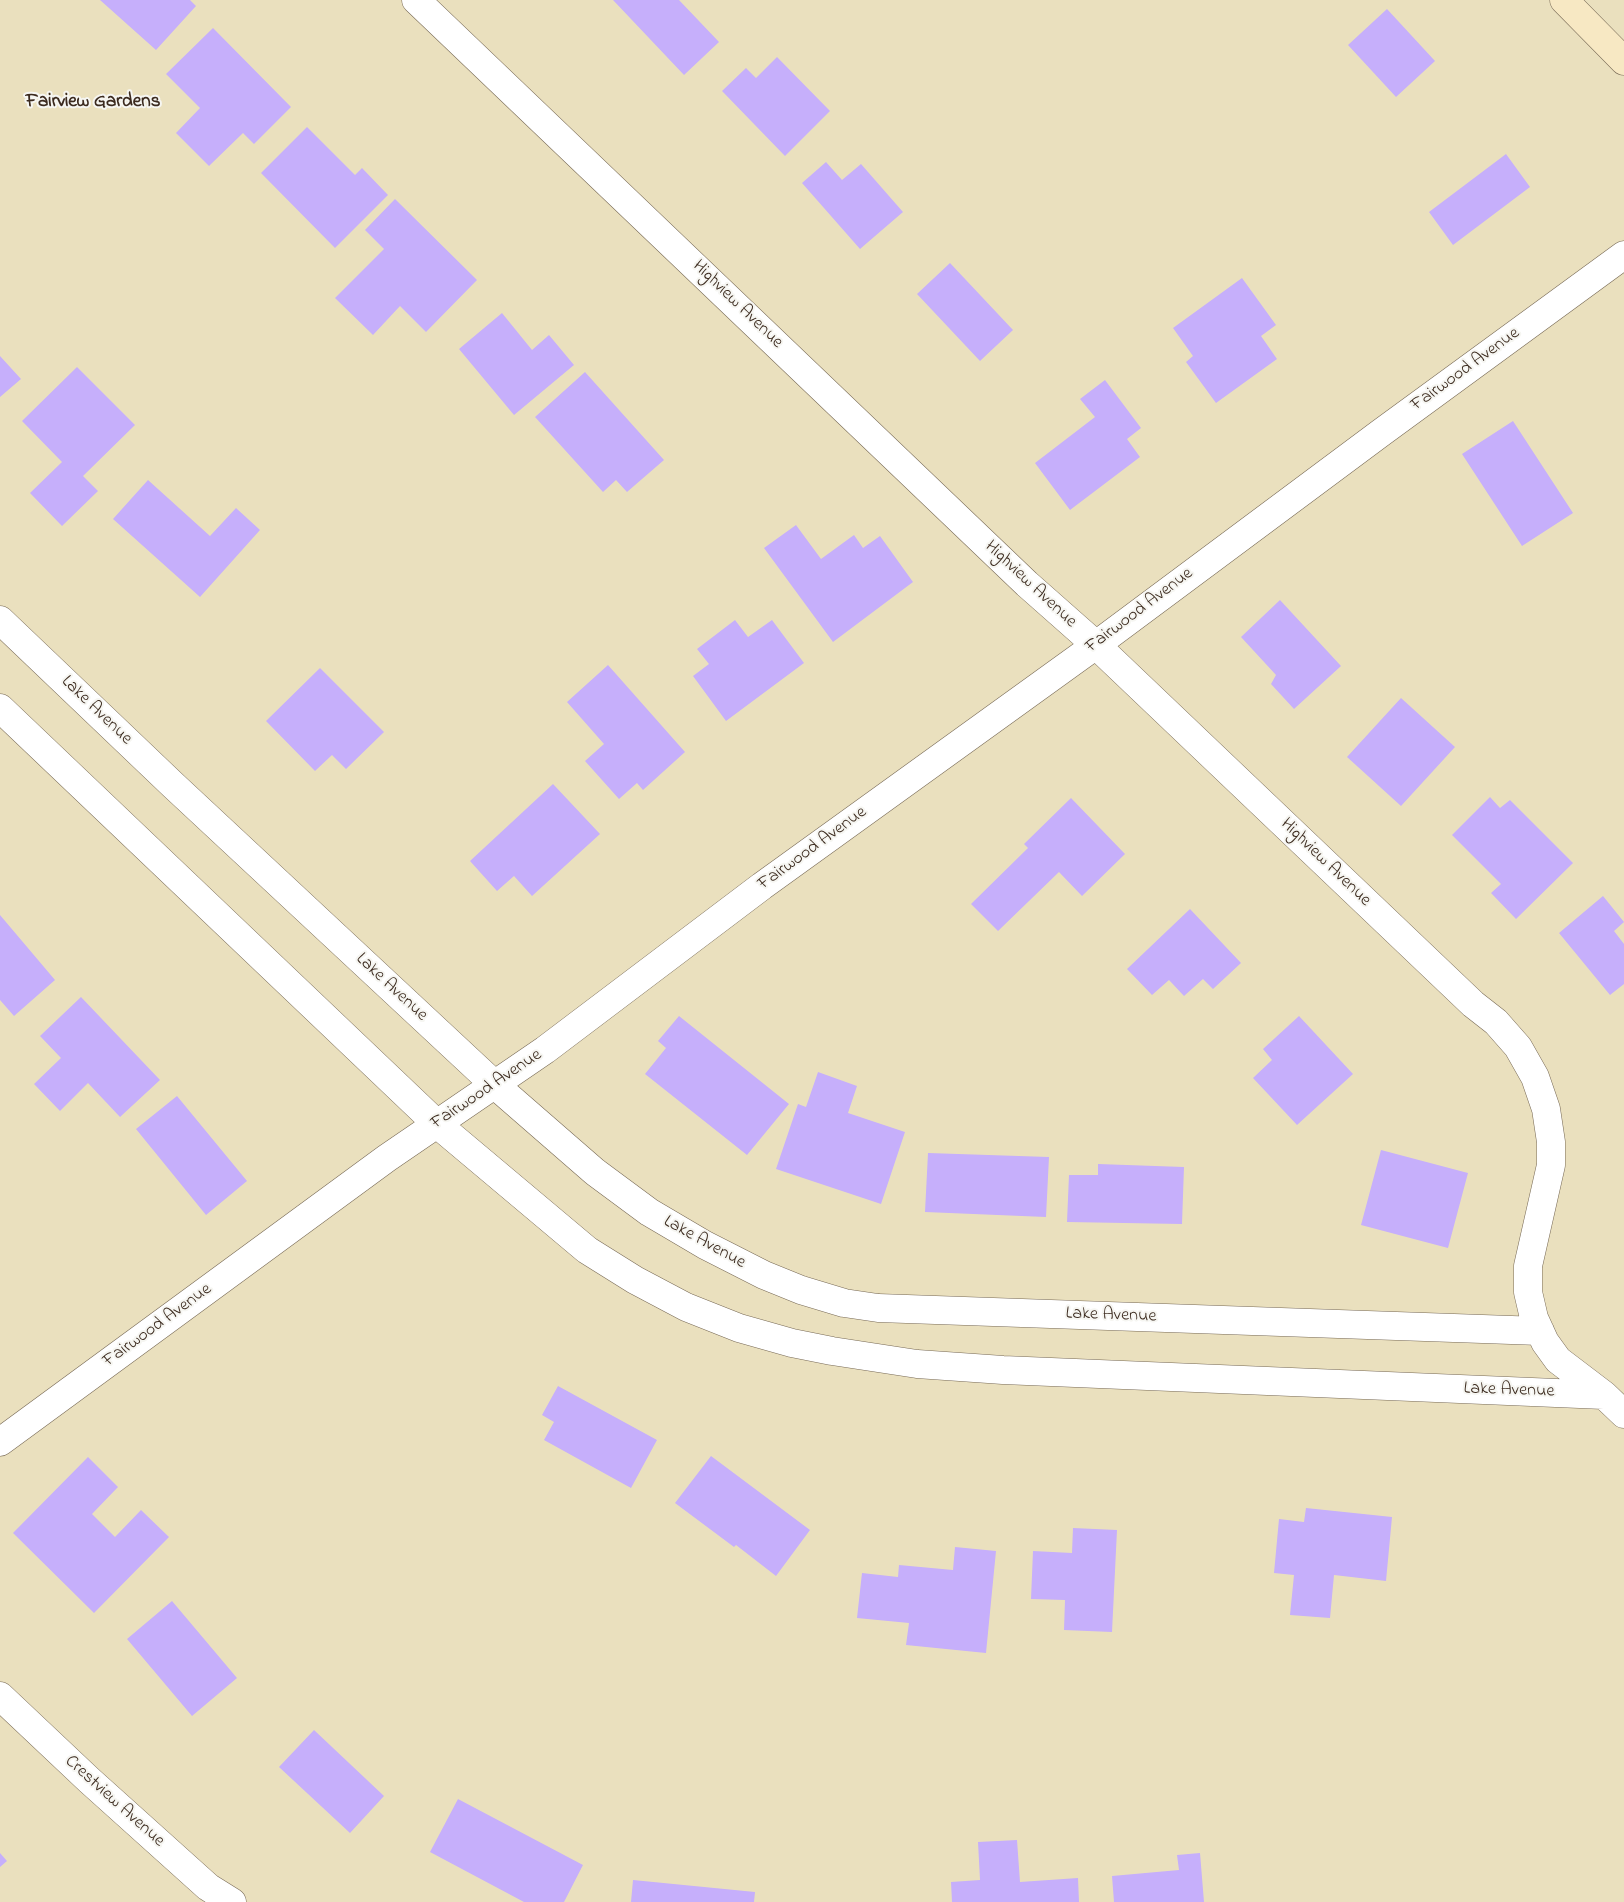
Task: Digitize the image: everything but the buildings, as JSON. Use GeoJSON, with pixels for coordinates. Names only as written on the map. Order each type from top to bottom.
{"type":"FeatureCollection","features":[{"type":"Feature","properties":{"kind":"street","name":"Highview Avenue"},"geometry":{"type":"LineString","coordinates":[[416,0],[1020,577],[1096,645],[1473,1004],[1496,1022],[1518,1047],[1535,1077],[1546,1109],[1551,1142],[1551,1165],[1528,1266],[1528,1292],[1534,1318],[1540,1331]]}},
{"type":"Feature","properties":{"kind":"street"},"geometry":{"type":"LineString","coordinates":[[1564,0],[1624,61]]}},
{"type":"Feature","properties":{"kind":"street","name":"Fairwood Avenue"},"geometry":{"type":"LineString","coordinates":[[0,1442],[388,1158],[545,1050],[762,886],[1096,645],[1624,254]]}},
{"type":"Feature","properties":{"kind":"street","name":"Lake Avenue"},"geometry":{"type":"LineString","coordinates":[[0,620],[172,784],[495,1085],[595,1172],[648,1212],[705,1245],[764,1275],[801,1290],[844,1303],[878,1308],[1540,1331],[1545,1342],[1558,1360],[1604,1395],[1624,1414]]}},
{"type":"Feature","properties":{"kind":"street","name":"Lake Avenue"},"geometry":{"type":"LineString","coordinates":[[0,708],[437,1124],[587,1250],[634,1280],[686,1307],[738,1328],[792,1343],[917,1364],[1003,1370],[1604,1395]]}},
{"type":"Feature","properties":{"kind":"street","name":"Crestview Avenue"},"geometry":{"type":"LineString","coordinates":[[0,1696],[89,1780],[208,1887],[232,1902]]}},
{"type":"Feature","properties":{"kind":"district","name":"Fairview Gardens"},"geometry":{"type":"Point","coordinates":[93,103]}}]}
